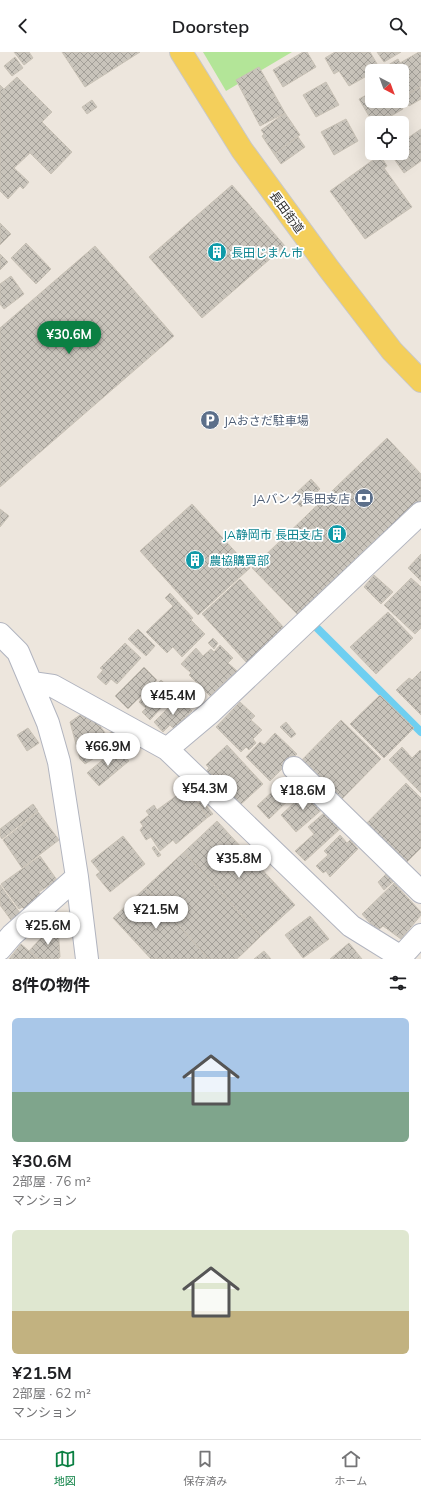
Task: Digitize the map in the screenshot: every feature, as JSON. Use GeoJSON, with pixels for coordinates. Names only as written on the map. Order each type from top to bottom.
{"type":"FeatureCollection","features":[{"type":"Feature","properties":{"kind":"main road","name":"長田街道"},"geometry":{"type":"LineString","coordinates":[[181,52],[242,150],[388,345],[421,381]]}},
{"type":"Feature","properties":{"kind":"street"},"geometry":{"type":"LineString","coordinates":[[167,749],[217,707],[421,513]]}},
{"type":"Feature","properties":{"kind":"street"},"geometry":{"type":"LineString","coordinates":[[0,634],[18,652],[48,723],[59,762],[77,877],[87,959]]}},
{"type":"Feature","properties":{"kind":"street"},"geometry":{"type":"LineString","coordinates":[[32,683],[53,686],[167,749],[351,926],[401,958],[421,935]]}},
{"type":"Feature","properties":{"kind":"street"},"geometry":{"type":"LineString","coordinates":[[294,768],[421,892]]}},
{"type":"Feature","properties":{"kind":"street"},"geometry":{"type":"LineString","coordinates":[[0,949],[12,935],[77,877]]}},
{"type":"Feature","properties":{"kind":"green space"},"geometry":{"type":"Polygon","coordinates":[[[203,52],[292,52],[226,91],[203,52]]]}},
{"type":"Feature","properties":{"kind":"building"},"geometry":{"type":"Polygon","coordinates":[[[14,52],[29,52],[33,58],[24,65],[14,52]]]}},
{"type":"Feature","properties":{"kind":"building"},"geometry":{"type":"Polygon","coordinates":[[[62,52],[140,52],[85,87],[62,52]]]}},
{"type":"Feature","properties":{"kind":"building"},"geometry":{"type":"Polygon","coordinates":[[[303,52],[307,52],[316,67],[283,87],[273,70],[303,52]]]}},
{"type":"Feature","properties":{"kind":"building"},"geometry":{"type":"Polygon","coordinates":[[[335,52],[370,52],[377,64],[365,64],[365,77],[349,86],[339,71],[334,74],[325,58],[335,52]]]}},
{"type":"Feature","properties":{"kind":"building"},"geometry":{"type":"Polygon","coordinates":[[[377,52],[401,52],[384,62],[377,52]]]}},
{"type":"Feature","properties":{"kind":"building"},"geometry":{"type":"Polygon","coordinates":[[[421,52],[421,86],[409,93],[409,64],[390,64],[398,59],[400,63],[421,52]]]}},
{"type":"Feature","properties":{"kind":"building"},"geometry":{"type":"Polygon","coordinates":[[[15,57],[23,68],[12,76],[4,66],[15,57]]]}},
{"type":"Feature","properties":{"kind":"building"},"geometry":{"type":"Polygon","coordinates":[[[259,67],[285,113],[260,126],[236,80],[259,67]]]}},
{"type":"Feature","properties":{"kind":"building"},"geometry":{"type":"Polygon","coordinates":[[[17,77],[52,112],[42,122],[72,152],[51,174],[30,153],[14,168],[29,182],[23,189],[20,186],[8,199],[0,191],[0,85],[4,89],[17,77]]]}},
{"type":"Feature","properties":{"kind":"building"},"geometry":{"type":"Polygon","coordinates":[[[326,82],[339,105],[316,117],[303,95],[326,82]]]}},
{"type":"Feature","properties":{"kind":"building"},"geometry":{"type":"Polygon","coordinates":[[[420,87],[421,99],[409,106],[409,93],[420,87]]]}},
{"type":"Feature","properties":{"kind":"building"},"geometry":{"type":"Polygon","coordinates":[[[365,96],[365,108],[403,109],[391,116],[369,116],[359,99],[365,96]]]}},
{"type":"Feature","properties":{"kind":"building"},"geometry":{"type":"Polygon","coordinates":[[[92,100],[97,107],[87,114],[82,107],[92,100]]]}},
{"type":"Feature","properties":{"kind":"building"},"geometry":{"type":"Polygon","coordinates":[[[285,113],[300,135],[274,154],[262,136],[264,134],[261,130],[285,113]]]}},
{"type":"Feature","properties":{"kind":"building"},"geometry":{"type":"Polygon","coordinates":[[[346,119],[358,141],[334,155],[321,132],[346,119]]]}},
{"type":"Feature","properties":{"kind":"building"},"geometry":{"type":"Polygon","coordinates":[[[421,129],[421,161],[404,173],[395,160],[409,160],[409,137],[421,129]]]}},
{"type":"Feature","properties":{"kind":"building"},"geometry":{"type":"Polygon","coordinates":[[[298,137],[305,147],[281,164],[274,154],[298,137]]]}},
{"type":"Feature","properties":{"kind":"building"},"geometry":{"type":"Polygon","coordinates":[[[373,160],[383,160],[387,166],[384,168],[412,207],[365,239],[330,191],[373,160]]]}},
{"type":"Feature","properties":{"kind":"building","name":"長田じまん市"},"geometry":{"type":"Polygon","coordinates":[[[232,185],[285,246],[202,318],[149,257],[232,185]]]}},
{"type":"Feature","properties":{"kind":"building"},"geometry":{"type":"Polygon","coordinates":[[[0,223],[11,234],[0,245],[0,223]]]}},
{"type":"Feature","properties":{"kind":"building"},"geometry":{"type":"Polygon","coordinates":[[[26,243],[51,269],[36,284],[11,258],[26,243]]]}},
{"type":"Feature","properties":{"kind":"building"},"geometry":{"type":"Polygon","coordinates":[[[95,246],[174,336],[0,487],[0,328],[95,246]]]}},
{"type":"Feature","properties":{"kind":"building"},"geometry":{"type":"Polygon","coordinates":[[[0,254],[8,262],[0,270],[0,254]]]}},
{"type":"Feature","properties":{"kind":"building"},"geometry":{"type":"Polygon","coordinates":[[[11,276],[24,294],[4,309],[0,304],[0,284],[11,276]]]}},
{"type":"Feature","properties":{"kind":"building","name":"JA静岡市 長田支店"},"geometry":{"type":"Polygon","coordinates":[[[387,438],[421,474],[421,500],[300,617],[252,568],[387,438]]]}},
{"type":"Feature","properties":{"kind":"building"},"geometry":{"type":"Polygon","coordinates":[[[311,479],[320,489],[301,507],[292,497],[311,479]]]}},
{"type":"Feature","properties":{"kind":"building","name":"農協購買部"},"geometry":{"type":"Polygon","coordinates":[[[192,504],[250,568],[198,615],[140,551],[192,504]]]}},
{"type":"Feature","properties":{"kind":"building"},"geometry":{"type":"Polygon","coordinates":[[[0,509],[9,516],[0,527],[0,509]]]}},
{"type":"Feature","properties":{"kind":"building"},"geometry":{"type":"Polygon","coordinates":[[[421,554],[421,581],[408,568],[421,554]]]}},
{"type":"Feature","properties":{"kind":"building"},"geometry":{"type":"Polygon","coordinates":[[[374,575],[393,592],[381,604],[364,587],[374,575]]]}},
{"type":"Feature","properties":{"kind":"building"},"geometry":{"type":"Polygon","coordinates":[[[411,578],[421,587],[421,628],[415,634],[384,605],[411,578]]]}},
{"type":"Feature","properties":{"kind":"building"},"geometry":{"type":"Polygon","coordinates":[[[240,579],[285,629],[247,663],[202,614],[240,579]]]}},
{"type":"Feature","properties":{"kind":"building"},"geometry":{"type":"Polygon","coordinates":[[[170,593],[193,618],[191,620],[205,634],[182,657],[173,647],[167,653],[146,632],[173,606],[165,598],[170,593]]]}},
{"type":"Feature","properties":{"kind":"building"},"geometry":{"type":"Polygon","coordinates":[[[388,612],[413,638],[376,674],[350,647],[388,612]]]}},
{"type":"Feature","properties":{"kind":"building"},"geometry":{"type":"Polygon","coordinates":[[[138,629],[155,646],[146,656],[128,639],[138,629]]]}},
{"type":"Feature","properties":{"kind":"building"},"geometry":{"type":"Polygon","coordinates":[[[213,638],[218,643],[214,649],[208,643],[213,638]]]}},
{"type":"Feature","properties":{"kind":"building"},"geometry":{"type":"Polygon","coordinates":[[[125,643],[141,658],[117,684],[111,679],[106,685],[97,677],[103,670],[100,668],[125,643]]]}},
{"type":"Feature","properties":{"kind":"building"},"geometry":{"type":"Polygon","coordinates":[[[220,645],[233,658],[228,663],[237,671],[210,696],[189,675],[191,673],[181,664],[196,648],[203,656],[211,649],[214,652],[220,645]]]}},
{"type":"Feature","properties":{"kind":"building"},"geometry":{"type":"Polygon","coordinates":[[[144,667],[157,680],[128,709],[115,696],[144,667]]]}},
{"type":"Feature","properties":{"kind":"building"},"geometry":{"type":"Polygon","coordinates":[[[421,671],[421,715],[396,690],[409,678],[412,680],[421,671]]]}},
{"type":"Feature","properties":{"kind":"building"},"geometry":{"type":"Polygon","coordinates":[[[161,680],[175,693],[150,720],[142,712],[146,708],[139,702],[161,680]]]}},
{"type":"Feature","properties":{"kind":"building"},"geometry":{"type":"Polygon","coordinates":[[[380,695],[414,728],[384,758],[350,724],[380,695]]]}},
{"type":"Feature","properties":{"kind":"building"},"geometry":{"type":"Polygon","coordinates":[[[178,698],[192,711],[174,729],[170,725],[163,732],[154,722],[178,698]]]}},
{"type":"Feature","properties":{"kind":"building"},"geometry":{"type":"Polygon","coordinates":[[[240,702],[255,716],[251,720],[262,730],[253,739],[256,743],[249,750],[246,747],[241,752],[216,727],[240,702]]]}},
{"type":"Feature","properties":{"kind":"building"},"geometry":{"type":"Polygon","coordinates":[[[80,715],[98,723],[110,740],[102,746],[105,751],[85,764],[80,759],[70,722],[80,715]]]}},
{"type":"Feature","properties":{"kind":"building"},"geometry":{"type":"Polygon","coordinates":[[[341,720],[381,759],[335,806],[295,767],[341,720]]]}},
{"type":"Feature","properties":{"kind":"building"},"geometry":{"type":"Polygon","coordinates":[[[286,722],[296,734],[291,738],[280,727],[286,722]]]}},
{"type":"Feature","properties":{"kind":"building"},"geometry":{"type":"Polygon","coordinates":[[[28,728],[39,743],[27,751],[17,735],[28,728]]]}},
{"type":"Feature","properties":{"kind":"building"},"geometry":{"type":"Polygon","coordinates":[[[116,729],[122,737],[108,749],[105,744],[110,740],[107,735],[116,729]]]}},
{"type":"Feature","properties":{"kind":"building"},"geometry":{"type":"Polygon","coordinates":[[[275,733],[297,754],[270,781],[246,757],[260,742],[264,745],[275,733]]]}},
{"type":"Feature","properties":{"kind":"building"},"geometry":{"type":"Polygon","coordinates":[[[227,745],[263,784],[239,806],[206,771],[209,768],[206,765],[227,745]]]}},
{"type":"Feature","properties":{"kind":"building"},"geometry":{"type":"Polygon","coordinates":[[[402,747],[412,758],[420,750],[421,751],[421,793],[389,760],[402,747]]]}},
{"type":"Feature","properties":{"kind":"building"},"geometry":{"type":"Polygon","coordinates":[[[117,748],[129,761],[99,786],[87,773],[117,748]]]}},
{"type":"Feature","properties":{"kind":"building"},"geometry":{"type":"Polygon","coordinates":[[[290,775],[302,787],[269,819],[257,806],[290,775]]]}},
{"type":"Feature","properties":{"kind":"building"},"geometry":{"type":"Polygon","coordinates":[[[406,783],[421,798],[421,848],[400,869],[360,830],[406,783]]]}},
{"type":"Feature","properties":{"kind":"building"},"geometry":{"type":"Polygon","coordinates":[[[187,788],[208,817],[176,844],[173,840],[160,851],[151,837],[146,840],[140,830],[143,826],[140,822],[149,815],[146,811],[154,805],[157,810],[187,788]]]}},
{"type":"Feature","properties":{"kind":"building"},"geometry":{"type":"Polygon","coordinates":[[[308,790],[325,807],[296,832],[281,815],[308,790]]]}},
{"type":"Feature","properties":{"kind":"building"},"geometry":{"type":"Polygon","coordinates":[[[202,801],[213,814],[208,817],[198,803],[202,801]]]}},
{"type":"Feature","properties":{"kind":"building"},"geometry":{"type":"Polygon","coordinates":[[[33,804],[38,811],[2,839],[0,836],[0,829],[33,804]]]}},
{"type":"Feature","properties":{"kind":"building"},"geometry":{"type":"Polygon","coordinates":[[[38,812],[59,840],[22,868],[3,840],[38,812]]]}},
{"type":"Feature","properties":{"kind":"building"},"geometry":{"type":"Polygon","coordinates":[[[324,813],[332,822],[334,819],[341,828],[305,861],[295,851],[314,834],[308,827],[324,813]]]}},
{"type":"Feature","properties":{"kind":"building"},"geometry":{"type":"Polygon","coordinates":[[[217,821],[295,905],[261,936],[184,852],[217,821]]]}},
{"type":"Feature","properties":{"kind":"building"},"geometry":{"type":"Polygon","coordinates":[[[340,835],[347,843],[350,840],[358,849],[330,877],[326,871],[323,873],[316,866],[328,855],[324,851],[340,835]]]}},
{"type":"Feature","properties":{"kind":"building"},"geometry":{"type":"Polygon","coordinates":[[[123,836],[145,864],[110,892],[96,875],[100,872],[91,861],[123,836]]]}},
{"type":"Feature","properties":{"kind":"building"},"geometry":{"type":"Polygon","coordinates":[[[154,846],[161,855],[158,857],[152,848],[154,846]]]}},
{"type":"Feature","properties":{"kind":"building"},"geometry":{"type":"Polygon","coordinates":[[[184,852],[261,936],[237,959],[209,959],[145,888],[184,852]]]}},
{"type":"Feature","properties":{"kind":"building"},"geometry":{"type":"Polygon","coordinates":[[[40,856],[57,880],[39,892],[41,895],[24,909],[22,907],[19,909],[1,884],[40,856]]]}},
{"type":"Feature","properties":{"kind":"building"},"geometry":{"type":"Polygon","coordinates":[[[388,872],[395,880],[384,890],[378,882],[388,872]]]}},
{"type":"Feature","properties":{"kind":"building"},"geometry":{"type":"Polygon","coordinates":[[[394,883],[421,912],[421,915],[401,939],[383,926],[377,931],[362,914],[394,883]]]}},
{"type":"Feature","properties":{"kind":"building"},"geometry":{"type":"Polygon","coordinates":[[[0,885],[20,913],[11,920],[0,905],[0,885]]]}},
{"type":"Feature","properties":{"kind":"building"},"geometry":{"type":"Polygon","coordinates":[[[145,888],[209,959],[151,959],[113,918],[145,888]]]}},
{"type":"Feature","properties":{"kind":"building"},"geometry":{"type":"Polygon","coordinates":[[[310,916],[329,939],[303,958],[285,935],[310,916]]]}},
{"type":"Feature","properties":{"kind":"building"},"geometry":{"type":"Polygon","coordinates":[[[54,924],[58,928],[60,957],[58,959],[38,959],[29,951],[54,924]]]}},
{"type":"Feature","properties":{"kind":"building"},"geometry":{"type":"Polygon","coordinates":[[[349,943],[362,959],[330,959],[349,943]]]}},
{"type":"Feature","properties":{"kind":"building"},"geometry":{"type":"Polygon","coordinates":[[[21,944],[29,951],[38,959],[9,959],[21,944]]]}},
{"type":"Feature","properties":{"kind":"building"},"geometry":{"type":"Polygon","coordinates":[[[264,951],[271,959],[254,959],[264,951]]]}},
{"type":"Feature","properties":{"kind":"waterway"},"geometry":{"type":"LineString","coordinates":[[315,626],[421,732]]}},
{"type":"Feature","properties":{"kind":"place","name":"長田じまん市"},"geometry":{"type":"Point","coordinates":[217,252]}},
{"type":"Feature","properties":{"kind":"place","name":"JAおさだ駐車場"},"geometry":{"type":"Point","coordinates":[210,420]}},
{"type":"Feature","properties":{"kind":"place","name":"JAバンク長田支店"},"geometry":{"type":"Point","coordinates":[364,498]}},
{"type":"Feature","properties":{"kind":"place","name":"JA静岡市 長田支店"},"geometry":{"type":"Point","coordinates":[337,534]}},
{"type":"Feature","properties":{"kind":"place","name":"農協購買部"},"geometry":{"type":"Point","coordinates":[195,560]}}]}
